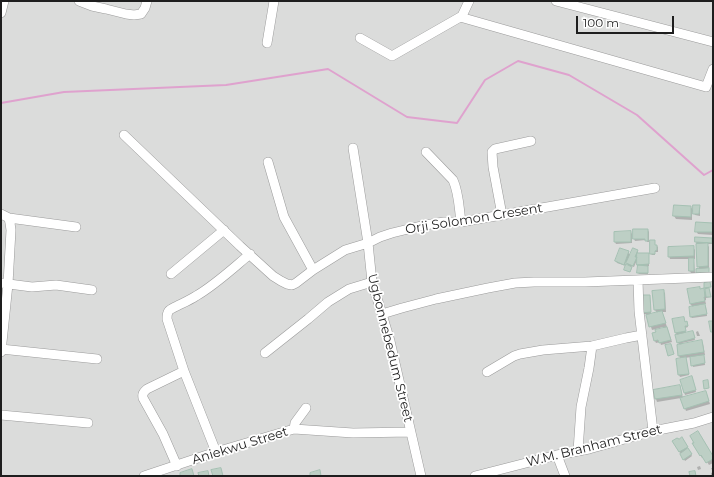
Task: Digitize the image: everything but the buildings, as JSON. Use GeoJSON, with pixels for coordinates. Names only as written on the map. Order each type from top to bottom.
{"type":"FeatureCollection","features":[{"type":"Feature","properties":{"kind":"street"},"geometry":{"type":"LineString","coordinates":[[1,13],[4,1]]}},
{"type":"Feature","properties":{"kind":"street"},"geometry":{"type":"LineString","coordinates":[[79,1],[92,6],[106,8],[134,16],[141,14],[147,1]]}},
{"type":"Feature","properties":{"kind":"street"},"geometry":{"type":"LineString","coordinates":[[267,43],[274,1]]}},
{"type":"Feature","properties":{"kind":"street"},"geometry":{"type":"LineString","coordinates":[[360,38],[392,56],[462,16],[469,1]]}},
{"type":"Feature","properties":{"kind":"street"},"geometry":{"type":"LineString","coordinates":[[556,1],[713,42]]}},
{"type":"Feature","properties":{"kind":"street"},"geometry":{"type":"LineString","coordinates":[[460,17],[706,87],[713,69]]}},
{"type":"Feature","properties":{"kind":"street","name":"Orji Solomon Cresent"},"geometry":{"type":"LineString","coordinates":[[124,135],[273,276],[287,284],[292,285],[345,250],[368,243],[392,233],[425,225],[444,222],[461,222],[655,188]]}},
{"type":"Feature","properties":{"kind":"street"},"geometry":{"type":"LineString","coordinates":[[502,215],[493,166],[492,152],[494,149],[531,142]]}},
{"type":"Feature","properties":{"kind":"street","name":"Ugbonnebedum Street"},"geometry":{"type":"LineString","coordinates":[[353,148],[368,243],[372,282],[382,314],[421,476]]}},
{"type":"Feature","properties":{"kind":"street"},"geometry":{"type":"LineString","coordinates":[[426,152],[453,180],[456,186],[461,222]]}},
{"type":"Feature","properties":{"kind":"street"},"geometry":{"type":"LineString","coordinates":[[268,162],[284,217],[313,270]]}},
{"type":"Feature","properties":{"kind":"street"},"geometry":{"type":"LineString","coordinates":[[5,216],[76,227]]}},
{"type":"Feature","properties":{"kind":"street"},"geometry":{"type":"LineString","coordinates":[[1,352],[5,283],[8,273],[11,230],[10,222],[5,216]]}},
{"type":"Feature","properties":{"kind":"street"},"geometry":{"type":"LineString","coordinates":[[171,274],[224,230]]}},
{"type":"Feature","properties":{"kind":"street"},"geometry":{"type":"LineString","coordinates":[[216,452],[184,371],[167,313],[168,311],[196,297],[250,254]]}},
{"type":"Feature","properties":{"kind":"street"},"geometry":{"type":"LineString","coordinates":[[382,314],[436,299],[515,283],[713,277]]}},
{"type":"Feature","properties":{"kind":"street"},"geometry":{"type":"LineString","coordinates":[[638,280],[639,311],[652,431]]}},
{"type":"Feature","properties":{"kind":"street"},"geometry":{"type":"LineString","coordinates":[[265,353],[328,302],[349,289],[372,282]]}},
{"type":"Feature","properties":{"kind":"street"},"geometry":{"type":"LineString","coordinates":[[5,283],[32,287],[56,285],[92,290]]}},
{"type":"Feature","properties":{"kind":"street"},"geometry":{"type":"LineString","coordinates":[[487,372],[520,354],[543,350],[592,346],[642,335]]}},
{"type":"Feature","properties":{"kind":"street"},"geometry":{"type":"LineString","coordinates":[[578,451],[582,407],[592,346]]}},
{"type":"Feature","properties":{"kind":"street"},"geometry":{"type":"LineString","coordinates":[[1,349],[97,359]]}},
{"type":"Feature","properties":{"kind":"street"},"geometry":{"type":"LineString","coordinates":[[177,466],[163,434],[142,395],[147,389],[184,371]]}},
{"type":"Feature","properties":{"kind":"street"},"geometry":{"type":"LineString","coordinates":[[294,429],[295,423],[306,408]]}},
{"type":"Feature","properties":{"kind":"street"},"geometry":{"type":"LineString","coordinates":[[1,415],[88,423]]}},
{"type":"Feature","properties":{"kind":"street","name":"W.M. Branham Street"},"geometry":{"type":"LineString","coordinates":[[475,476],[557,455],[608,444],[652,431],[694,423],[713,417]]}},
{"type":"Feature","properties":{"kind":"street","name":"Aniekwu Street"},"geometry":{"type":"LineString","coordinates":[[144,476],[216,452],[294,429],[353,433],[411,432]]}},
{"type":"Feature","properties":{"kind":"street"},"geometry":{"type":"LineString","coordinates":[[557,455],[565,476]]}},
{"type":"Feature","properties":{"kind":"shaded area"},"geometry":{"type":"Polygon","coordinates":[[[1,1],[713,1],[713,476],[1,476],[1,1]]]}},
{"type":"Feature","properties":{"kind":"waterway"},"geometry":{"type":"LineString","coordinates":[[1,103],[64,92],[226,85],[328,69],[407,117],[457,123],[485,80],[518,61],[569,75],[637,115],[704,175],[713,170]]}}]}
